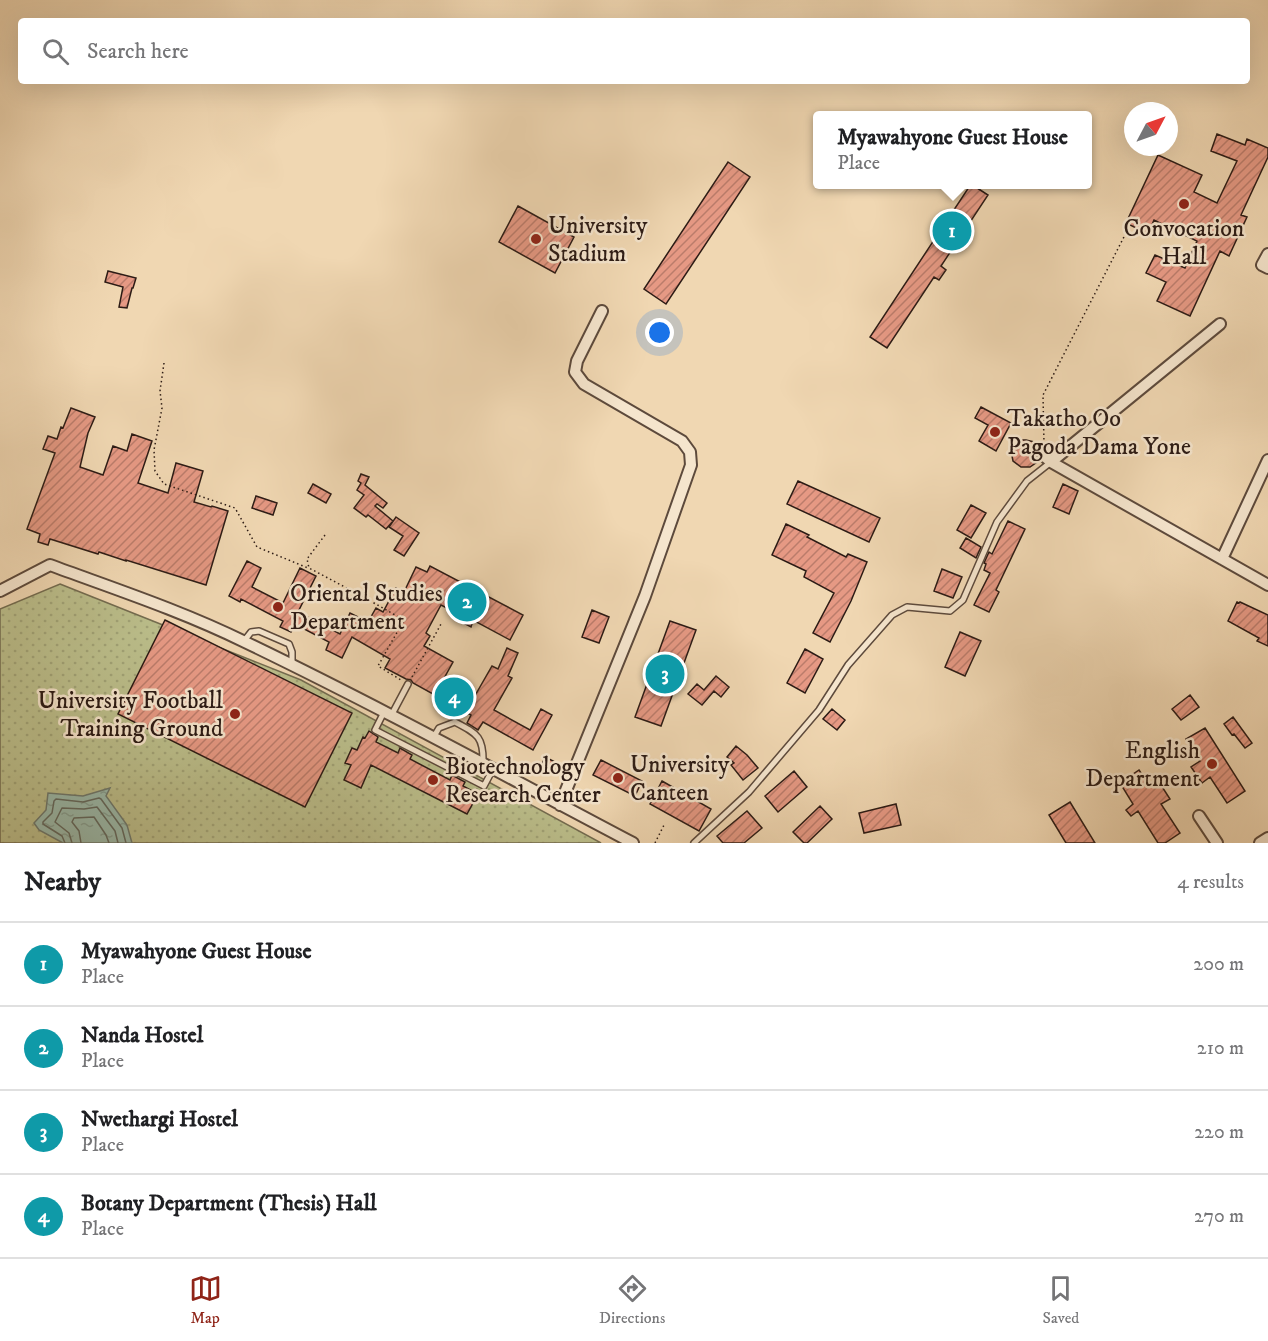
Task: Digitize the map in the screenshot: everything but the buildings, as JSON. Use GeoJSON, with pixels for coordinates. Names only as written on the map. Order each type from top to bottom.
{"type":"FeatureCollection","features":[{"type":"Feature","properties":{"kind":"street"},"geometry":{"type":"LineString","coordinates":[[1268,254],[1262,265],[1268,268]]}},
{"type":"Feature","properties":{"kind":"street"},"geometry":{"type":"LineString","coordinates":[[560,805],[645,596],[692,465],[690,452],[682,441],[584,384],[575,372],[576,361],[602,311]]}},
{"type":"Feature","properties":{"kind":"street"},"geometry":{"type":"LineString","coordinates":[[1220,324],[1047,459],[1268,585]]}},
{"type":"Feature","properties":{"kind":"street"},"geometry":{"type":"LineString","coordinates":[[1222,559],[1268,460]]}},
{"type":"Feature","properties":{"kind":"street"},"geometry":{"type":"LineString","coordinates":[[0,591],[50,565],[202,622],[388,714],[633,843]]}},
{"type":"Feature","properties":{"kind":"street"},"geometry":{"type":"LineString","coordinates":[[1199,816],[1216,843]]}},
{"type":"Feature","properties":{"kind":"street"},"geometry":{"type":"LineString","coordinates":[[1260,843],[1268,838]]}},
{"type":"Feature","properties":{"kind":"lane"},"geometry":{"type":"LineString","coordinates":[[694,843],[749,792],[819,710],[848,666],[892,615],[907,607],[950,611],[963,600],[997,522],[1027,481],[1047,459]]}},
{"type":"Feature","properties":{"kind":"lane"},"geometry":{"type":"LineString","coordinates":[[244,641],[251,633],[259,631],[289,644],[292,652],[292,666]]}},
{"type":"Feature","properties":{"kind":"lane"},"geometry":{"type":"LineString","coordinates":[[408,684],[375,730],[484,786],[488,767],[484,750],[476,733],[455,722],[439,728],[433,738]]}},
{"type":"Feature","properties":{"kind":"path"},"geometry":{"type":"LineString","coordinates":[[1047,459],[1043,396],[1128,229]]}},
{"type":"Feature","properties":{"kind":"path"},"geometry":{"type":"LineString","coordinates":[[164,363],[160,391],[162,408],[154,450],[155,471],[164,484],[235,508],[257,547],[309,568],[404,620],[378,666],[408,684],[441,624]]}},
{"type":"Feature","properties":{"kind":"path"},"geometry":{"type":"LineString","coordinates":[[309,568],[307,560],[325,535]]}},
{"type":"Feature","properties":{"kind":"path"},"geometry":{"type":"LineString","coordinates":[[654,843],[665,823]]}},
{"type":"Feature","properties":{"kind":"green space"},"geometry":{"type":"Polygon","coordinates":[[[60,584],[301,680],[601,843],[0,843],[0,609],[60,584]]]}},
{"type":"Feature","properties":{"kind":"water"},"geometry":{"type":"Polygon","coordinates":[[[110,788],[106,796],[127,825],[132,843],[63,843],[39,830],[34,823],[46,810],[48,793],[83,796],[110,788]]]}},
{"type":"Feature","properties":{"kind":"place","name":"Convocation Hall"},"geometry":{"type":"Point","coordinates":[1184,204]}},
{"type":"Feature","properties":{"kind":"place","name":"Myawahyone Guest House"},"geometry":{"type":"Point","coordinates":[952,231]}},
{"type":"Feature","properties":{"kind":"place","name":"University Stadium"},"geometry":{"type":"Point","coordinates":[536,239]}},
{"type":"Feature","properties":{"kind":"place","name":"Takatho Oo Pagoda Dama Yone"},"geometry":{"type":"Point","coordinates":[995,432]}},
{"type":"Feature","properties":{"kind":"place","name":"Nanda Hostel"},"geometry":{"type":"Point","coordinates":[467,602]}},
{"type":"Feature","properties":{"kind":"place","name":"Oriental Studies Department"},"geometry":{"type":"Point","coordinates":[278,607]}},
{"type":"Feature","properties":{"kind":"place","name":"Nwethargi Hostel"},"geometry":{"type":"Point","coordinates":[665,674]}},
{"type":"Feature","properties":{"kind":"place","name":"Botany Department (Thesis) Hall"},"geometry":{"type":"Point","coordinates":[454,697]}},
{"type":"Feature","properties":{"kind":"place","name":"University Football Training Ground"},"geometry":{"type":"Point","coordinates":[235,714]}},
{"type":"Feature","properties":{"kind":"place","name":"English Department"},"geometry":{"type":"Point","coordinates":[1212,764]}},
{"type":"Feature","properties":{"kind":"place","name":"University Canteen"},"geometry":{"type":"Point","coordinates":[618,778]}},
{"type":"Feature","properties":{"kind":"place","name":"Biotechnology Research Center"},"geometry":{"type":"Point","coordinates":[433,780]}}]}
